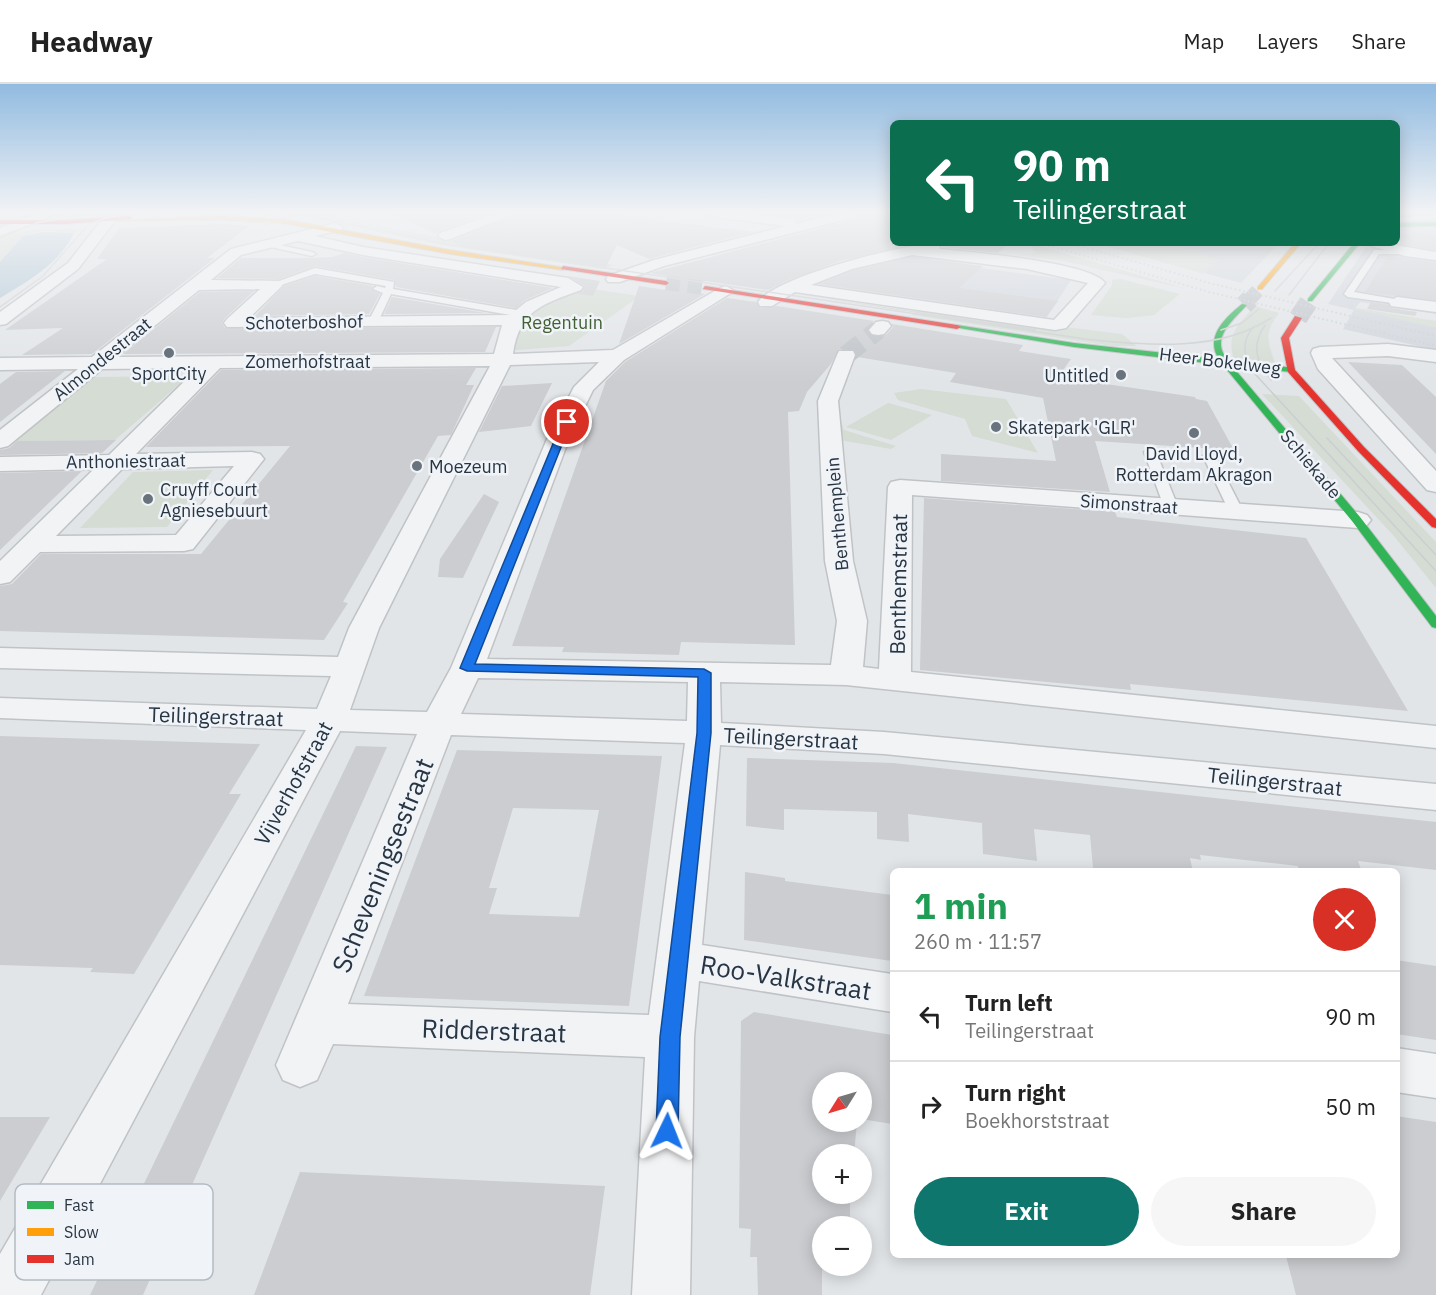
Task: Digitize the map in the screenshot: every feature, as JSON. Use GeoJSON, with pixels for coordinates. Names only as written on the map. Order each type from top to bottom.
{"type":"FeatureCollection","features":[{"type":"Feature","properties":{"kind":"street"},"geometry":{"type":"LineString","coordinates":[[0,320],[70,269]]}},
{"type":"Feature","properties":{"kind":"street","name":"Almondestraat"},"geometry":{"type":"LineString","coordinates":[[0,441],[215,269]]}},
{"type":"Feature","properties":{"kind":"street"},"geometry":{"type":"LineString","coordinates":[[494,269],[568,283],[575,287],[522,314]]}},
{"type":"Feature","properties":{"kind":"street"},"geometry":{"type":"LineString","coordinates":[[562,269],[663,284]]}},
{"type":"Feature","properties":{"kind":"street"},"geometry":{"type":"LineString","coordinates":[[617,277],[642,269]]}},
{"type":"Feature","properties":{"kind":"street"},"geometry":{"type":"LineString","coordinates":[[640,281],[663,269]]}},
{"type":"Feature","properties":{"kind":"street"},"geometry":{"type":"LineString","coordinates":[[769,300],[791,287],[843,269]]}},
{"type":"Feature","properties":{"kind":"street"},"geometry":{"type":"LineString","coordinates":[[791,287],[1055,325],[1060,324],[1095,286],[1095,280],[1049,269]]}},
{"type":"Feature","properties":{"kind":"street"},"geometry":{"type":"LineString","coordinates":[[1260,288],[1276,269]]}},
{"type":"Feature","properties":{"kind":"street"},"geometry":{"type":"LineString","coordinates":[[1310,300],[1335,269]]}},
{"type":"Feature","properties":{"kind":"street","name":"Schoterboshof"},"geometry":{"type":"LineString","coordinates":[[195,285],[275,284]]}},
{"type":"Feature","properties":{"kind":"street","name":"Schoterboshof"},"geometry":{"type":"LineString","coordinates":[[275,284],[233,323],[373,322],[522,314]]}},
{"type":"Feature","properties":{"kind":"street","name":"Heer Bokelweg"},"geometry":{"type":"LineString","coordinates":[[712,292],[769,300],[882,324],[1291,370]]}},
{"type":"Feature","properties":{"kind":"street","name":"Scheveningsestraat"},"geometry":{"type":"LineString","coordinates":[[309,1044],[438,725],[467,668],[558,439],[584,387],[617,356],[712,292]]}},
{"type":"Feature","properties":{"kind":"street"},"geometry":{"type":"LineString","coordinates":[[1397,302],[1436,307]]}},
{"type":"Feature","properties":{"kind":"street"},"geometry":{"type":"LineString","coordinates":[[1222,362],[1217,348],[1218,339],[1227,321],[1244,305]]}},
{"type":"Feature","properties":{"kind":"street","name":"Vijverhofstraat"},"geometry":{"type":"LineString","coordinates":[[71,1184],[329,720],[364,628],[503,360],[506,340],[522,314]]}},
{"type":"Feature","properties":{"kind":"street"},"geometry":{"type":"LineString","coordinates":[[1298,318],[1285,338],[1291,370],[1361,449],[1436,525]]}},
{"type":"Feature","properties":{"kind":"street","name":"Heer Bokelweg"},"geometry":{"type":"LineString","coordinates":[[1074,345],[1140,359],[1233,372],[1254,374],[1291,370]]}},
{"type":"Feature","properties":{"kind":"street"},"geometry":{"type":"LineString","coordinates":[[1436,356],[1388,350],[1320,353],[1325,365],[1436,484]]}},
{"type":"Feature","properties":{"kind":"street","name":"Benthemplein"},"geometry":{"type":"LineString","coordinates":[[846,355],[828,401],[839,561],[852,621],[846,675]]}},
{"type":"Feature","properties":{"kind":"street","name":"Zomerhofstraat"},"geometry":{"type":"LineString","coordinates":[[0,364],[503,360],[617,356]]}},
{"type":"Feature","properties":{"kind":"street"},"geometry":{"type":"LineString","coordinates":[[0,576],[215,362]]}},
{"type":"Feature","properties":{"kind":"street","name":"Schiekade"},"geometry":{"type":"LineString","coordinates":[[1222,362],[1233,372],[1358,520],[1436,624]]}},
{"type":"Feature","properties":{"kind":"street","name":"Anthoniestraat"},"geometry":{"type":"LineString","coordinates":[[0,464],[252,459],[184,543],[33,544]]}},
{"type":"Feature","properties":{"kind":"street","name":"Simonstraat"},"geometry":{"type":"LineString","coordinates":[[900,487],[1358,520]]}},
{"type":"Feature","properties":{"kind":"street","name":"Benthemstraat"},"geometry":{"type":"LineString","coordinates":[[895,681],[900,487]]}},
{"type":"Feature","properties":{"kind":"street"},"geometry":{"type":"LineString","coordinates":[[0,658],[351,667]]}},
{"type":"Feature","properties":{"kind":"street"},"geometry":{"type":"LineString","coordinates":[[467,668],[846,675],[1436,737]]}},
{"type":"Feature","properties":{"kind":"street"},"geometry":{"type":"LineString","coordinates":[[661,1295],[670,1037],[704,733],[704,673]]}},
{"type":"Feature","properties":{"kind":"street","name":"Teilingerstraat"},"geometry":{"type":"LineString","coordinates":[[0,708],[704,733],[884,743],[1436,797]]}},
{"type":"Feature","properties":{"kind":"street","name":"Roo-Valkstraat"},"geometry":{"type":"LineString","coordinates":[[680,960],[890,993]]}},
{"type":"Feature","properties":{"kind":"street","name":"Ridderstraat"},"geometry":{"type":"LineString","coordinates":[[309,1044],[670,1037]]}},
{"type":"Feature","properties":{"kind":"street"},"geometry":{"type":"LineString","coordinates":[[1400,1071],[1436,1076]]}},
{"type":"Feature","properties":{"kind":"street","name":"Vijverhofstraat"},"geometry":{"type":"LineString","coordinates":[[9,1295],[17,1280]]}},
{"type":"Feature","properties":{"kind":"lane"},"geometry":{"type":"LineString","coordinates":[[1366,269],[1348,294],[1397,302]]}},
{"type":"Feature","properties":{"kind":"lane"},"geometry":{"type":"LineString","coordinates":[[275,284],[295,278],[310,277],[522,314]]}},
{"type":"Feature","properties":{"kind":"lane"},"geometry":{"type":"LineString","coordinates":[[373,322],[388,291]]}},
{"type":"Feature","properties":{"kind":"lane"},"geometry":{"type":"LineString","coordinates":[[1150,452],[1171,507]]}},
{"type":"Feature","properties":{"kind":"lane"},"geometry":{"type":"LineString","coordinates":[[1209,456],[1236,511]]}},
{"type":"Feature","properties":{"kind":"shaded area"},"geometry":{"type":"Polygon","coordinates":[[[856,269],[985,269],[1071,280],[1047,317],[808,283],[856,269]]]}},
{"type":"Feature","properties":{"kind":"shaded area"},"geometry":{"type":"Polygon","coordinates":[[[1188,269],[1255,269],[1241,283],[1188,269]]]}},
{"type":"Feature","properties":{"kind":"shaded area"},"geometry":{"type":"Polygon","coordinates":[[[1352,269],[1436,269],[1436,314],[1360,302],[1355,309],[1436,327],[1436,350],[1343,329],[1354,310],[1328,304],[1352,269]]]}},
{"type":"Feature","properties":{"kind":"green space"},"geometry":{"type":"Polygon","coordinates":[[[1096,269],[1117,269],[1187,289],[1096,269]]]}},
{"type":"Feature","properties":{"kind":"green space"},"geometry":{"type":"Polygon","coordinates":[[[1185,269],[1209,269],[1204,274],[1185,269]]]}},
{"type":"Feature","properties":{"kind":"green space"},"geometry":{"type":"Polygon","coordinates":[[[1121,279],[1180,294],[1154,315],[1126,318],[1091,315],[1112,285],[1112,280],[1121,279]]]}},
{"type":"Feature","properties":{"kind":"green space","name":"Regentuin"},"geometry":{"type":"Polygon","coordinates":[[[585,288],[640,296],[569,346],[506,351],[529,314],[555,299],[585,288]]]}},
{"type":"Feature","properties":{"kind":"green space"},"geometry":{"type":"Polygon","coordinates":[[[1255,306],[1279,313],[1271,326],[1268,337],[1275,363],[1234,359],[1231,343],[1233,336],[1239,324],[1255,306]]]}},
{"type":"Feature","properties":{"kind":"green space"},"geometry":{"type":"Polygon","coordinates":[[[918,309],[1122,334],[1137,346],[1112,346],[911,315],[918,309]]]}},
{"type":"Feature","properties":{"kind":"green space"},"geometry":{"type":"Polygon","coordinates":[[[1355,309],[1436,321],[1436,327],[1355,309]]]}},
{"type":"Feature","properties":{"kind":"green space"},"geometry":{"type":"Polygon","coordinates":[[[189,376],[115,440],[16,441],[92,377],[189,376]]]}},
{"type":"Feature","properties":{"kind":"green space","name":"Skatepark 'GLR'"},"geometry":{"type":"Polygon","coordinates":[[[921,389],[1006,399],[1038,453],[972,436],[965,419],[898,400],[894,393],[921,389]]]}},
{"type":"Feature","properties":{"kind":"green space"},"geometry":{"type":"Polygon","coordinates":[[[1262,394],[1299,396],[1436,542],[1436,588],[1393,535],[1262,394]]]}},
{"type":"Feature","properties":{"kind":"green space"},"geometry":{"type":"Polygon","coordinates":[[[888,403],[932,415],[891,440],[846,427],[888,403]]]}},
{"type":"Feature","properties":{"kind":"green space"},"geometry":{"type":"Polygon","coordinates":[[[832,416],[840,418],[844,430],[896,446],[891,449],[834,439],[832,416]]]}},
{"type":"Feature","properties":{"kind":"green space","name":"Cruyff Court Agniesebuurt"},"geometry":{"type":"Polygon","coordinates":[[[213,470],[167,527],[80,528],[133,472],[213,470]]]}},
{"type":"Feature","properties":{"kind":"water"},"geometry":{"type":"Polygon","coordinates":[[[0,269],[44,269],[32,278],[0,298],[0,269]]]}},
{"type":"Feature","properties":{"kind":"building"},"geometry":{"type":"Polygon","coordinates":[[[93,269],[202,269],[92,354],[22,355],[63,328],[5,330],[93,269]]]}},
{"type":"Feature","properties":{"kind":"building"},"geometry":{"type":"Polygon","coordinates":[[[228,269],[308,269],[279,279],[217,278],[228,269]]]}},
{"type":"Feature","properties":{"kind":"building"},"geometry":{"type":"Polygon","coordinates":[[[329,269],[434,269],[553,288],[525,300],[516,308],[396,287],[394,280],[329,269]]]}},
{"type":"Feature","properties":{"kind":"building"},"geometry":{"type":"Polygon","coordinates":[[[667,269],[819,269],[768,290],[705,281],[698,283],[695,289],[705,294],[619,344],[639,286],[666,290],[676,284],[667,276],[650,273],[667,269]]]}},
{"type":"Feature","properties":{"kind":"building"},"geometry":{"type":"Polygon","coordinates":[[[863,269],[980,269],[959,288],[1058,301],[1046,317],[820,284],[863,269]]]}},
{"type":"Feature","properties":{"kind":"building"},"geometry":{"type":"Polygon","coordinates":[[[1380,269],[1436,269],[1436,300],[1365,292],[1380,269]]]}},
{"type":"Feature","properties":{"kind":"building"},"geometry":{"type":"Polygon","coordinates":[[[315,276],[373,286],[371,290],[380,294],[369,314],[255,316],[284,286],[315,276]]]}},
{"type":"Feature","properties":{"kind":"building"},"geometry":{"type":"Polygon","coordinates":[[[568,276],[600,281],[593,296],[577,294],[583,291],[585,286],[568,276]]]}},
{"type":"Feature","properties":{"kind":"building"},"geometry":{"type":"Polygon","coordinates":[[[254,291],[225,318],[222,323],[225,328],[496,327],[485,352],[123,354],[200,292],[254,291]]]}},
{"type":"Feature","properties":{"kind":"building"},"geometry":{"type":"Polygon","coordinates":[[[795,294],[1036,329],[1035,331],[795,294]]]}},
{"type":"Feature","properties":{"kind":"building"},"geometry":{"type":"Polygon","coordinates":[[[392,297],[486,313],[384,314],[392,297]]]}},
{"type":"Feature","properties":{"kind":"building"},"geometry":{"type":"Polygon","coordinates":[[[727,298],[756,302],[760,308],[777,306],[874,321],[867,330],[872,336],[886,335],[893,327],[892,324],[1023,345],[1019,351],[1071,359],[1058,377],[1195,397],[1207,401],[1234,450],[1095,441],[1110,492],[941,481],[941,454],[1056,461],[1043,398],[950,382],[956,373],[857,357],[853,349],[839,349],[831,364],[807,392],[799,411],[788,412],[795,645],[681,642],[679,655],[562,652],[564,647],[512,646],[606,381],[625,362],[727,298]]]}},
{"type":"Feature","properties":{"kind":"building"},"geometry":{"type":"Polygon","coordinates":[[[1371,302],[1417,312],[1415,316],[1367,309],[1371,302]]]}},
{"type":"Feature","properties":{"kind":"building"},"geometry":{"type":"Polygon","coordinates":[[[1348,362],[1402,365],[1436,397],[1436,454],[1348,362]]]}},
{"type":"Feature","properties":{"kind":"building"},"geometry":{"type":"Polygon","coordinates":[[[476,368],[466,385],[474,385],[451,435],[438,436],[343,602],[348,603],[324,640],[0,631],[0,586],[12,584],[41,554],[201,554],[290,446],[146,447],[221,370],[476,368]]]}},
{"type":"Feature","properties":{"kind":"building"},"geometry":{"type":"Polygon","coordinates":[[[65,371],[0,422],[0,384],[16,372],[65,371]]]}},
{"type":"Feature","properties":{"kind":"building"},"geometry":{"type":"Polygon","coordinates":[[[552,383],[531,426],[479,432],[502,386],[552,383]]]}},
{"type":"Feature","properties":{"kind":"building"},"geometry":{"type":"Polygon","coordinates":[[[116,440],[102,453],[0,455],[0,450],[9,448],[17,441],[116,440]]]}},
{"type":"Feature","properties":{"kind":"building"},"geometry":{"type":"Polygon","coordinates":[[[82,471],[0,550],[0,473],[82,471]]]}},
{"type":"Feature","properties":{"kind":"building"},"geometry":{"type":"Polygon","coordinates":[[[484,494],[499,502],[463,578],[438,577],[440,559],[484,494]]]}},
{"type":"Feature","properties":{"kind":"building"},"geometry":{"type":"Polygon","coordinates":[[[924,498],[1115,512],[1117,517],[1306,538],[1408,711],[1130,684],[1131,690],[920,670],[924,498]]]}},
{"type":"Feature","properties":{"kind":"building"},"geometry":{"type":"Polygon","coordinates":[[[0,736],[260,744],[229,794],[241,794],[134,974],[90,972],[93,968],[0,965],[0,736]]]}},
{"type":"Feature","properties":{"kind":"building"},"geometry":{"type":"Polygon","coordinates":[[[356,746],[387,747],[192,1184],[144,1184],[356,746]]]}},
{"type":"Feature","properties":{"kind":"building"},"geometry":{"type":"Polygon","coordinates":[[[457,750],[662,756],[629,1006],[364,996],[457,750]],[[513,808],[489,888],[497,888],[489,914],[579,917],[599,810],[513,808]]]}},
{"type":"Feature","properties":{"kind":"building"},"geometry":{"type":"Polygon","coordinates":[[[747,758],[893,763],[1436,822],[1436,870],[1358,861],[1361,868],[1298,868],[1298,866],[1200,855],[1201,860],[1190,858],[1192,868],[1093,868],[1090,835],[1034,829],[1037,861],[983,854],[982,823],[908,814],[909,842],[877,839],[877,812],[784,809],[784,830],[746,826],[747,758]]]}},
{"type":"Feature","properties":{"kind":"building"},"geometry":{"type":"Polygon","coordinates":[[[745,872],[785,878],[785,881],[890,895],[890,961],[744,940],[745,872]]]}},
{"type":"Feature","properties":{"kind":"building"},"geometry":{"type":"Polygon","coordinates":[[[1400,961],[1436,966],[1436,1040],[1400,1035],[1400,961]]]}},
{"type":"Feature","properties":{"kind":"building"},"geometry":{"type":"Polygon","coordinates":[[[754,1012],[890,1035],[890,1124],[872,1121],[872,1072],[812,1072],[812,1132],[856,1132],[855,1144],[812,1144],[812,1204],[850,1204],[850,1216],[812,1216],[812,1276],[822,1276],[822,1295],[758,1295],[757,1257],[750,1257],[751,1229],[739,1228],[741,1021],[754,1012]]]}},
{"type":"Feature","properties":{"kind":"building"},"geometry":{"type":"Polygon","coordinates":[[[0,1117],[50,1117],[0,1201],[0,1117]]]}},
{"type":"Feature","properties":{"kind":"building"},"geometry":{"type":"Polygon","coordinates":[[[1400,1117],[1436,1122],[1436,1295],[1296,1295],[1287,1258],[1400,1258],[1400,1117]]]}},
{"type":"Feature","properties":{"kind":"building"},"geometry":{"type":"Polygon","coordinates":[[[300,1172],[605,1186],[590,1295],[254,1295],[300,1172]]]}},
{"type":"Feature","properties":{"kind":"building"},"geometry":{"type":"Polygon","coordinates":[[[97,1280],[150,1280],[143,1295],[90,1295],[97,1280]]]}},
{"type":"Feature","properties":{"kind":"tunnel"},"geometry":{"type":"LineString","coordinates":[[666,283],[705,288]]}},
{"type":"Feature","properties":{"kind":"tunnel"},"geometry":{"type":"LineString","coordinates":[[1248,301],[1260,288]]}},
{"type":"Feature","properties":{"kind":"tunnel"},"geometry":{"type":"LineString","coordinates":[[1298,318],[1310,300]]}},
{"type":"Feature","properties":{"kind":"tunnel"},"geometry":{"type":"LineString","coordinates":[[1244,305],[1248,301]]}},
{"type":"Feature","properties":{"kind":"tunnel"},"geometry":{"type":"LineString","coordinates":[[846,355],[878,330]]}},
{"type":"Feature","properties":{"kind":"tram line"},"geometry":{"type":"LineString","coordinates":[[0,307],[43,276],[50,269]]}},
{"type":"Feature","properties":{"kind":"tram line"},"geometry":{"type":"LineString","coordinates":[[610,269],[1085,339],[1181,344],[1228,337],[1253,328]]}},
{"type":"Feature","properties":{"kind":"tram line"},"geometry":{"type":"LineString","coordinates":[[1275,291],[1296,269]]}},
{"type":"Feature","properties":{"kind":"tram line"},"geometry":{"type":"LineString","coordinates":[[1289,295],[1309,269]]}},
{"type":"Feature","properties":{"kind":"tram line"},"geometry":{"type":"LineString","coordinates":[[1221,330],[1242,323],[1259,309]]}},
{"type":"Feature","properties":{"kind":"tram line"},"geometry":{"type":"LineString","coordinates":[[1253,328],[1271,318]]}},
{"type":"Feature","properties":{"kind":"tram line"},"geometry":{"type":"LineString","coordinates":[[1265,325],[1258,340],[1257,353],[1271,380]]}},
{"type":"Feature","properties":{"kind":"tram line"},"geometry":{"type":"LineString","coordinates":[[1253,328],[1246,339],[1245,350],[1248,362],[1255,374],[1436,571]]}},
{"type":"Feature","properties":{"kind":"tram line"},"geometry":{"type":"LineString","coordinates":[[1327,438],[1436,555]]}},
{"type":"Feature","properties":{"kind":"railway"},"geometry":{"type":"LineString","coordinates":[[1128,269],[1209,292],[1436,346]]}},
{"type":"Feature","properties":{"kind":"railway"},"geometry":{"type":"LineString","coordinates":[[1159,269],[1213,284],[1436,336]]}},
{"type":"Feature","properties":{"kind":"traffic: fast"},"geometry":{"type":"LineString","coordinates":[[1310,300],[1336,269]]}},
{"type":"Feature","properties":{"kind":"traffic: fast"},"geometry":{"type":"LineString","coordinates":[[1244,305],[1227,321],[1219,334],[1217,341],[1220,356],[1356,519],[1436,624]]}},
{"type":"Feature","properties":{"kind":"traffic: fast"},"geometry":{"type":"LineString","coordinates":[[957,327],[1074,345],[1291,370]]}},
{"type":"Feature","properties":{"kind":"traffic: slow"},"geometry":{"type":"LineString","coordinates":[[1260,288],[1276,269]]}},
{"type":"Feature","properties":{"kind":"traffic: jam"},"geometry":{"type":"LineString","coordinates":[[567,269],[666,283]]}},
{"type":"Feature","properties":{"kind":"traffic: jam"},"geometry":{"type":"LineString","coordinates":[[705,288],[957,327]]}},
{"type":"Feature","properties":{"kind":"traffic: jam"},"geometry":{"type":"LineString","coordinates":[[1298,318],[1285,338],[1291,370],[1361,449],[1436,525]]}},
{"type":"Feature","properties":{"kind":"place","name":"SportCity"},"geometry":{"type":"Point","coordinates":[169,353]}},
{"type":"Feature","properties":{"kind":"place","name":"Untitled"},"geometry":{"type":"Point","coordinates":[1121,375]}},
{"type":"Feature","properties":{"kind":"place","name":"Skatepark 'GLR'"},"geometry":{"type":"Point","coordinates":[996,427]}},
{"type":"Feature","properties":{"kind":"place","name":"David Lloyd, Rotterdam Akragon"},"geometry":{"type":"Point","coordinates":[1194,433]}},
{"type":"Feature","properties":{"kind":"place","name":"Moezeum"},"geometry":{"type":"Point","coordinates":[417,466]}},
{"type":"Feature","properties":{"kind":"place","name":"Cruyff Court Agniesebuurt"},"geometry":{"type":"Point","coordinates":[148,499]}},
{"type":"Feature","properties":{"kind":"route"},"geometry":{"type":"LineString","coordinates":[[567,422],[558,439],[467,668],[704,673],[704,733],[670,1037],[667,1131]]}}]}
